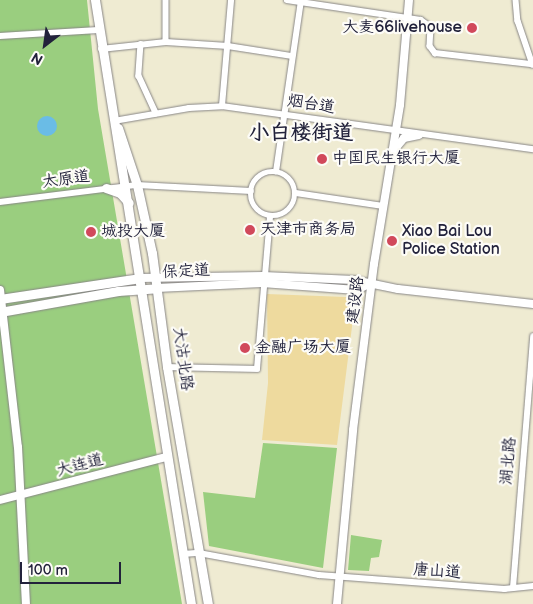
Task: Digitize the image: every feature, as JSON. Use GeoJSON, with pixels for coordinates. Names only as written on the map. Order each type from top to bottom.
{"type":"FeatureCollection","features":[{"type":"Feature","properties":{"kind":"main road","name":"大沽北路"},"geometry":{"type":"LineString","coordinates":[[95,0],[101,49],[142,283],[166,457],[192,604]]}},
{"type":"Feature","properties":{"kind":"main road","name":"大沽北路"},"geometry":{"type":"LineString","coordinates":[[114,121],[137,186],[152,253],[167,367],[208,604]]}},
{"type":"Feature","properties":{"kind":"main road"},"geometry":{"type":"LineString","coordinates":[[106,188],[120,193],[129,203]]}},
{"type":"Feature","properties":{"kind":"main road"},"geometry":{"type":"LineString","coordinates":[[142,283],[151,266],[152,253]]}},
{"type":"Feature","properties":{"kind":"main road"},"geometry":{"type":"LineString","coordinates":[[0,296],[142,283]]}},
{"type":"Feature","properties":{"kind":"main road"},"geometry":{"type":"LineString","coordinates":[[142,283],[160,311]]}},
{"type":"Feature","properties":{"kind":"main road","name":"保定道"},"geometry":{"type":"LineString","coordinates":[[142,283],[157,288]]}},
{"type":"Feature","properties":{"kind":"main road"},"geometry":{"type":"LineString","coordinates":[[1,312],[117,286],[135,296],[144,308]]}},
{"type":"Feature","properties":{"kind":"street"},"geometry":{"type":"LineString","coordinates":[[166,0],[166,42]]}},
{"type":"Feature","properties":{"kind":"street"},"geometry":{"type":"LineString","coordinates":[[222,106],[231,0]]}},
{"type":"Feature","properties":{"kind":"street"},"geometry":{"type":"LineString","coordinates":[[287,0],[408,18],[429,24],[430,46],[435,53],[533,65],[518,21],[516,0]]}},
{"type":"Feature","properties":{"kind":"street","name":"建设路"},"geometry":{"type":"LineString","coordinates":[[337,604],[344,502],[372,283],[396,132],[409,0]]}},
{"type":"Feature","properties":{"kind":"street"},"geometry":{"type":"LineString","coordinates":[[276,172],[300,1]]}},
{"type":"Feature","properties":{"kind":"street"},"geometry":{"type":"LineString","coordinates":[[0,36],[98,30]]}},
{"type":"Feature","properties":{"kind":"street"},"geometry":{"type":"LineString","coordinates":[[101,49],[166,42],[228,46],[292,56]]}},
{"type":"Feature","properties":{"kind":"street"},"geometry":{"type":"LineString","coordinates":[[141,44],[139,76],[156,113]]}},
{"type":"Feature","properties":{"kind":"street","name":"烟台道"},"geometry":{"type":"LineString","coordinates":[[114,121],[156,113],[222,106],[396,132],[533,149]]}},
{"type":"Feature","properties":{"kind":"street"},"geometry":{"type":"LineString","coordinates":[[391,157],[401,140],[419,135]]}},
{"type":"Feature","properties":{"kind":"street"},"geometry":{"type":"LineString","coordinates":[[276,172],[292,181],[296,193],[290,209],[270,217],[257,210],[251,192],[258,177],[276,172]]}},
{"type":"Feature","properties":{"kind":"street","name":"太原道"},"geometry":{"type":"LineString","coordinates":[[0,202],[126,186],[251,192]]}},
{"type":"Feature","properties":{"kind":"street"},"geometry":{"type":"LineString","coordinates":[[296,193],[383,206]]}},
{"type":"Feature","properties":{"kind":"street"},"geometry":{"type":"LineString","coordinates":[[167,367],[257,369],[263,280],[270,217]]}},
{"type":"Feature","properties":{"kind":"street","name":"保定道"},"geometry":{"type":"LineString","coordinates":[[142,283],[155,277],[263,280],[352,290],[372,283],[398,289],[533,304]]}},
{"type":"Feature","properties":{"kind":"street","name":"保定道"},"geometry":{"type":"LineString","coordinates":[[157,288],[263,280]]}},
{"type":"Feature","properties":{"kind":"street"},"geometry":{"type":"LineString","coordinates":[[0,296],[21,495],[26,604]]}},
{"type":"Feature","properties":{"kind":"street","name":"湖北路"},"geometry":{"type":"LineString","coordinates":[[513,587],[533,336]]}},
{"type":"Feature","properties":{"kind":"street","name":"大连道"},"geometry":{"type":"LineString","coordinates":[[0,500],[166,457]]}},
{"type":"Feature","properties":{"kind":"street","name":"唐山道"},"geometry":{"type":"LineString","coordinates":[[183,554],[199,553],[338,577],[492,590],[513,587],[533,588]]}},
{"type":"Feature","properties":{"kind":"green space"},"geometry":{"type":"Polygon","coordinates":[[[0,0],[87,0],[98,109],[182,604],[0,604],[0,0]]]}},
{"type":"Feature","properties":{"kind":"green space"},"geometry":{"type":"Polygon","coordinates":[[[263,443],[337,448],[323,568],[209,546],[203,492],[255,498],[263,443]]]}},
{"type":"Feature","properties":{"kind":"green space"},"geometry":{"type":"Polygon","coordinates":[[[351,535],[382,540],[379,557],[371,558],[369,571],[348,570],[351,535]]]}},
{"type":"Feature","properties":{"kind":"sand"},"geometry":{"type":"Polygon","coordinates":[[[267,294],[346,297],[355,303],[337,445],[262,440],[268,383],[267,294]]]}},
{"type":"Feature","properties":{"kind":"water"},"geometry":{"type":"Polygon","coordinates":[[[47,116],[54,119],[57,126],[54,133],[47,136],[40,133],[37,126],[40,119],[47,116]]]}},
{"type":"Feature","properties":{"kind":"place","name":"大麦66livehouse"},"geometry":{"type":"Point","coordinates":[472,28]}},
{"type":"Feature","properties":{"kind":"place","name":"中国民生银行大厦"},"geometry":{"type":"Point","coordinates":[322,159]}},
{"type":"Feature","properties":{"kind":"place","name":"天津市商务局"},"geometry":{"type":"Point","coordinates":[250,230]}},
{"type":"Feature","properties":{"kind":"place","name":"城投大厦"},"geometry":{"type":"Point","coordinates":[91,232]}},
{"type":"Feature","properties":{"kind":"place","name":"Xiao Bai Lou Police Station"},"geometry":{"type":"Point","coordinates":[392,241]}},
{"type":"Feature","properties":{"kind":"place","name":"金融广场大厦"},"geometry":{"type":"Point","coordinates":[245,348]}},
{"type":"Feature","properties":{"kind":"district","name":"小白楼街道"},"geometry":{"type":"Point","coordinates":[301,133]}}]}
